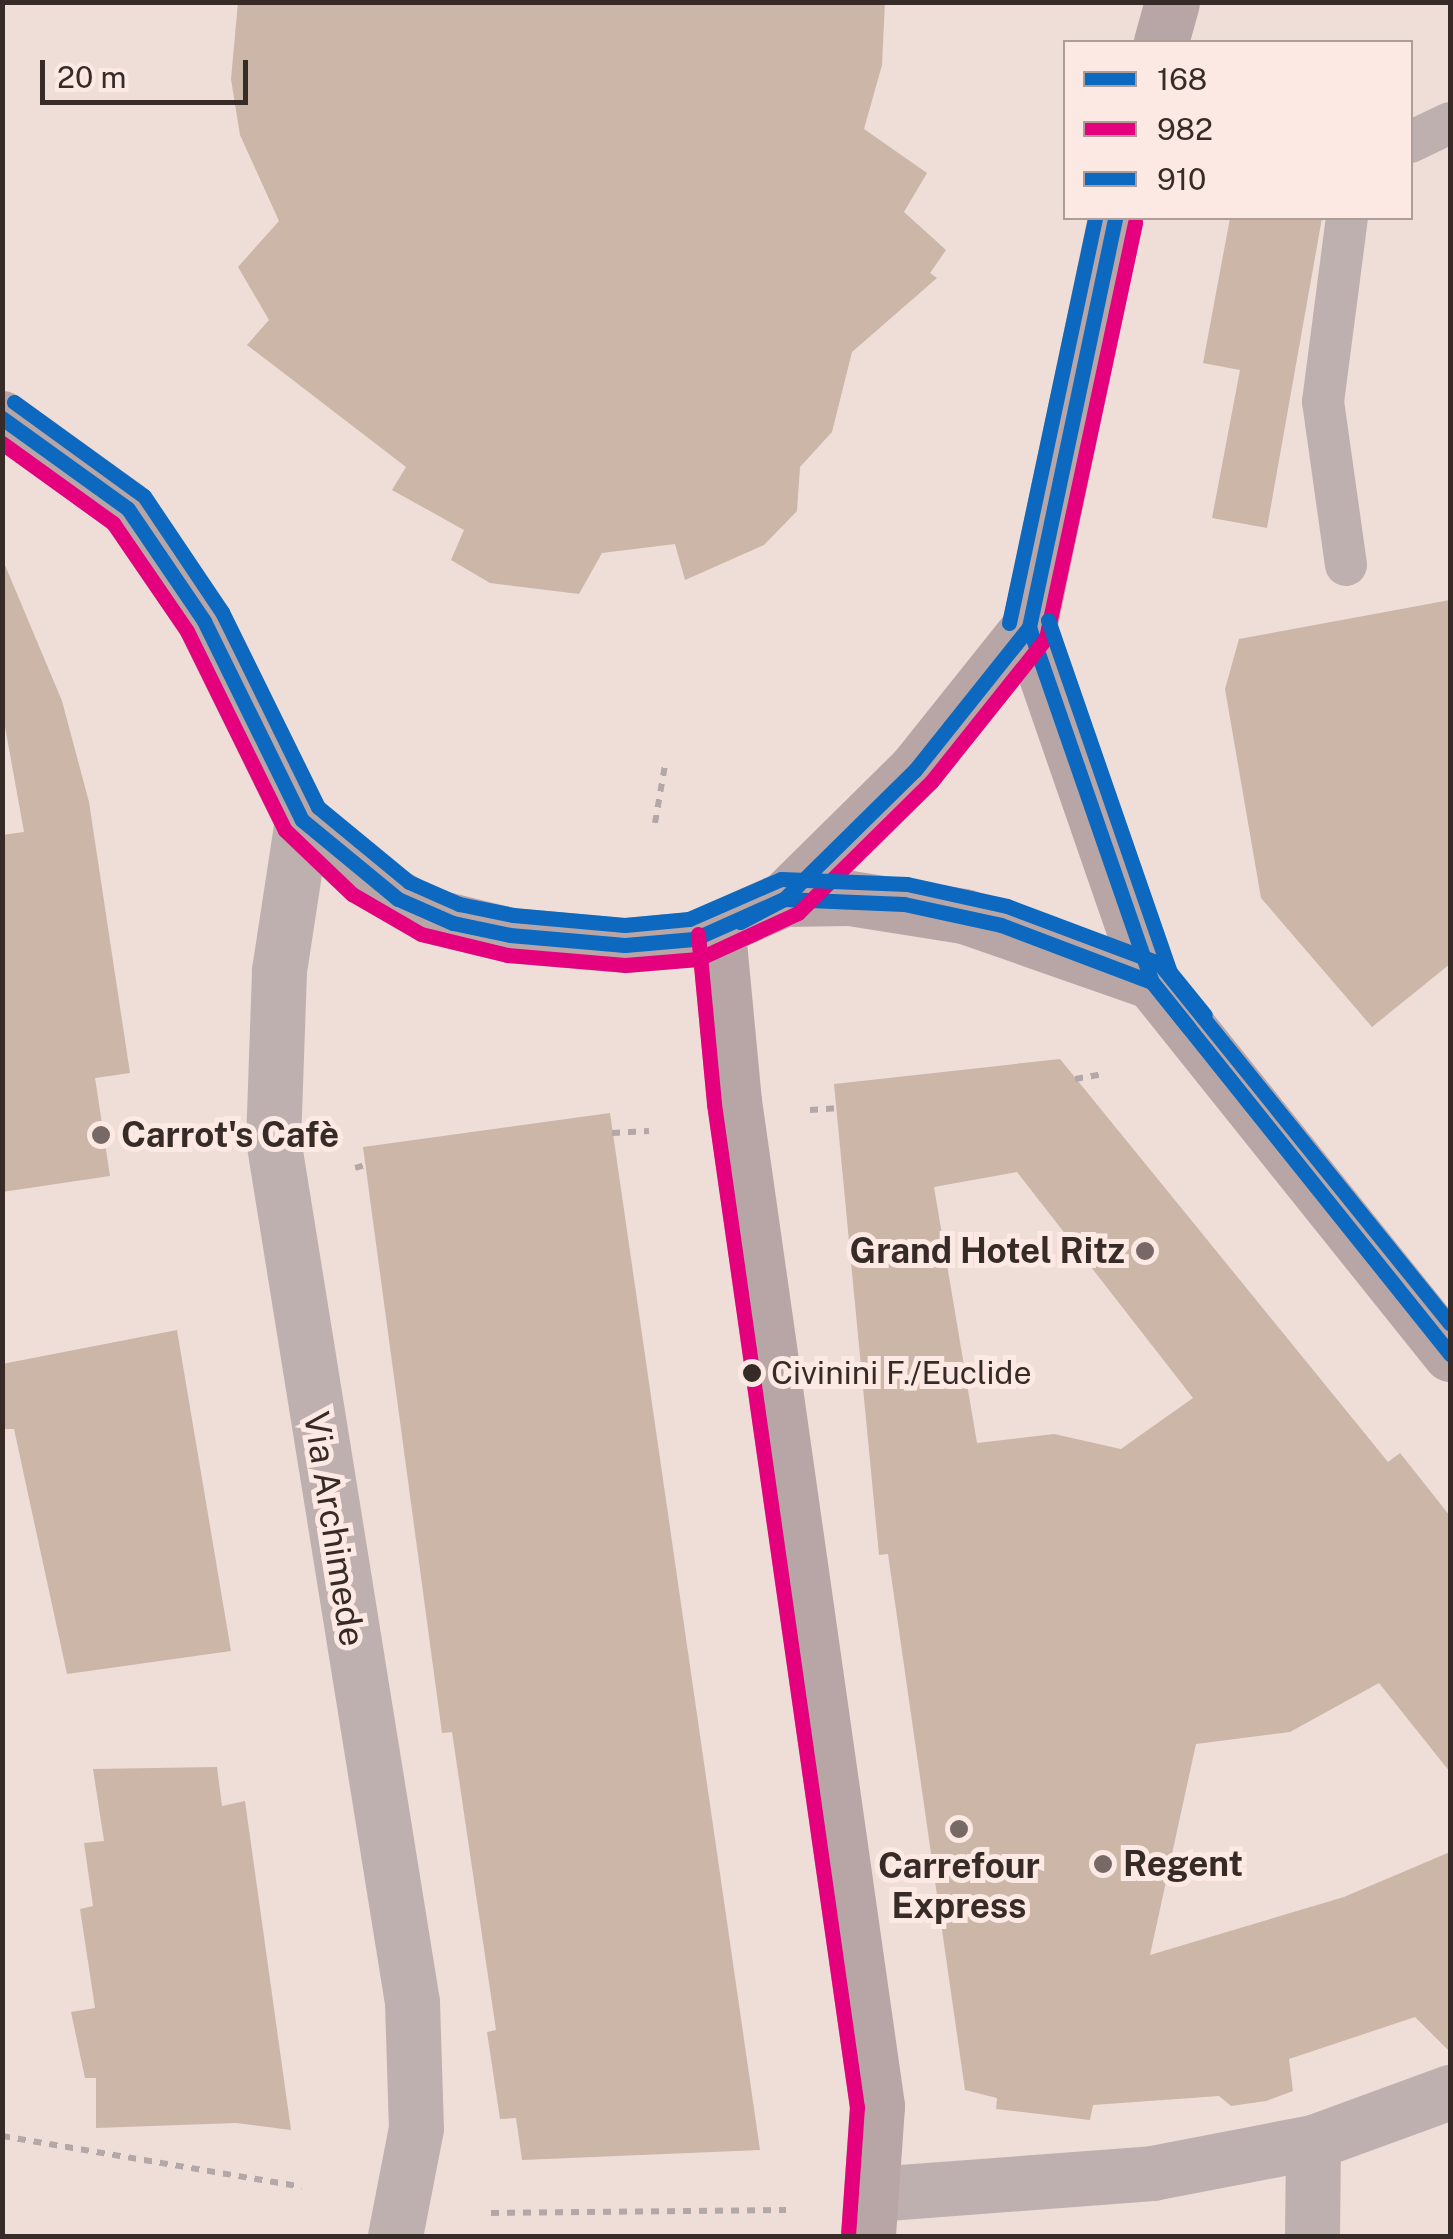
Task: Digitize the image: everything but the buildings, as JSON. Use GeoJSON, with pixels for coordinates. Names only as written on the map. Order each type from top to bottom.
{"type":"FeatureCollection","features":[{"type":"Feature","properties":{"kind":"street"},"geometry":{"type":"LineString","coordinates":[[1162,40],[1172,2]]}},
{"type":"Feature","properties":{"kind":"street"},"geometry":{"type":"LineString","coordinates":[[2,418],[73,465],[128,509],[162,555],[221,653],[302,820],[364,878],[454,922],[592,944],[663,944],[718,932],[784,900],[915,770],[1029,627],[1114,220]]}},
{"type":"Feature","properties":{"kind":"street"},"geometry":{"type":"LineString","coordinates":[[1029,627],[1152,982],[1450,1354]]}},
{"type":"Feature","properties":{"kind":"street","name":"Via Archimede"},"geometry":{"type":"LineString","coordinates":[[302,820],[278,985],[273,1139],[412,2002],[416,2128],[395,2236]]}},
{"type":"Feature","properties":{"kind":"street"},"geometry":{"type":"LineString","coordinates":[[784,900],[850,898],[964,916],[1152,982]]}},
{"type":"Feature","properties":{"kind":"street"},"geometry":{"type":"LineString","coordinates":[[718,932],[734,1101],[877,2106],[871,2215],[1094,2182],[1313,2142],[1450,2092]]}},
{"type":"Feature","properties":{"kind":"street"},"geometry":{"type":"LineString","coordinates":[[1312,2236],[1313,2142]]}},
{"type":"Feature","properties":{"kind":"lane"},"geometry":{"type":"LineString","coordinates":[[1413,141],[1450,123]]}},
{"type":"Feature","properties":{"kind":"lane"},"geometry":{"type":"LineString","coordinates":[[1346,566],[1323,402],[1347,220]]}},
{"type":"Feature","properties":{"kind":"path"},"geometry":{"type":"LineString","coordinates":[[656,823],[665,766]]}},
{"type":"Feature","properties":{"kind":"path"},"geometry":{"type":"LineString","coordinates":[[1075,1079],[1104,1074]]}},
{"type":"Feature","properties":{"kind":"path"},"geometry":{"type":"LineString","coordinates":[[810,1110],[836,1108]]}},
{"type":"Feature","properties":{"kind":"path"},"geometry":{"type":"LineString","coordinates":[[612,1133],[648,1131]]}},
{"type":"Feature","properties":{"kind":"path"},"geometry":{"type":"LineString","coordinates":[[355,1168],[365,1166]]}},
{"type":"Feature","properties":{"kind":"path"},"geometry":{"type":"LineString","coordinates":[[2,2136],[302,2187]]}},
{"type":"Feature","properties":{"kind":"path"},"geometry":{"type":"LineString","coordinates":[[490,2213],[786,2210]]}},
{"type":"Feature","properties":{"kind":"transit line","name":"910"},"geometry":{"type":"LineString","coordinates":[[1009,623],[1095,220]]}},
{"type":"Feature","properties":{"kind":"transit line","name":"168"},"geometry":{"type":"LineString","coordinates":[[740,922],[784,899],[915,770],[1029,627],[1115,220]]}},
{"type":"Feature","properties":{"kind":"transit line","name":"982"},"geometry":{"type":"LineString","coordinates":[[2,443],[113,523],[187,631],[285,830],[352,894],[421,934],[507,955],[625,965],[698,959],[798,913],[931,782],[1046,638],[1135,222]]}},
{"type":"Feature","properties":{"kind":"transit line","name":"910"},"geometry":{"type":"LineString","coordinates":[[14,402],[144,496],[222,612],[318,807],[409,882],[459,904],[513,915],[625,925],[689,919],[781,879],[907,884],[1007,906],[1159,963],[1450,1323]]}},
{"type":"Feature","properties":{"kind":"transit line","name":"168"},"geometry":{"type":"LineString","coordinates":[[2,418],[128,509],[204,621],[302,820],[398,899],[453,923],[510,935],[625,945],[694,939],[784,899],[904,904],[1001,925],[1152,982],[1450,1354]]}},
{"type":"Feature","properties":{"kind":"transit line","name":"910"},"geometry":{"type":"LineString","coordinates":[[1048,620],[1170,972],[1205,1015]]}},
{"type":"Feature","properties":{"kind":"transit line","name":"168"},"geometry":{"type":"LineString","coordinates":[[1029,627],[1152,982],[1189,1028]]}},
{"type":"Feature","properties":{"kind":"transit line","name":"982"},"geometry":{"type":"LineString","coordinates":[[698,934],[714,1104],[857,2107],[848,2235]]}},
{"type":"Feature","properties":{"kind":"place","name":"Carrot's Cafè"},"geometry":{"type":"Point","coordinates":[101,1135]}},
{"type":"Feature","properties":{"kind":"place","name":"Grand Hotel Ritz"},"geometry":{"type":"Point","coordinates":[1145,1251]}},
{"type":"Feature","properties":{"kind":"place","name":"Civinini F./Euclide"},"geometry":{"type":"Point","coordinates":[752,1373]}},
{"type":"Feature","properties":{"kind":"place","name":"Carrefour Express"},"geometry":{"type":"Point","coordinates":[959,1829]}},
{"type":"Feature","properties":{"kind":"place","name":"Regent"},"geometry":{"type":"Point","coordinates":[1103,1864]}}]}
